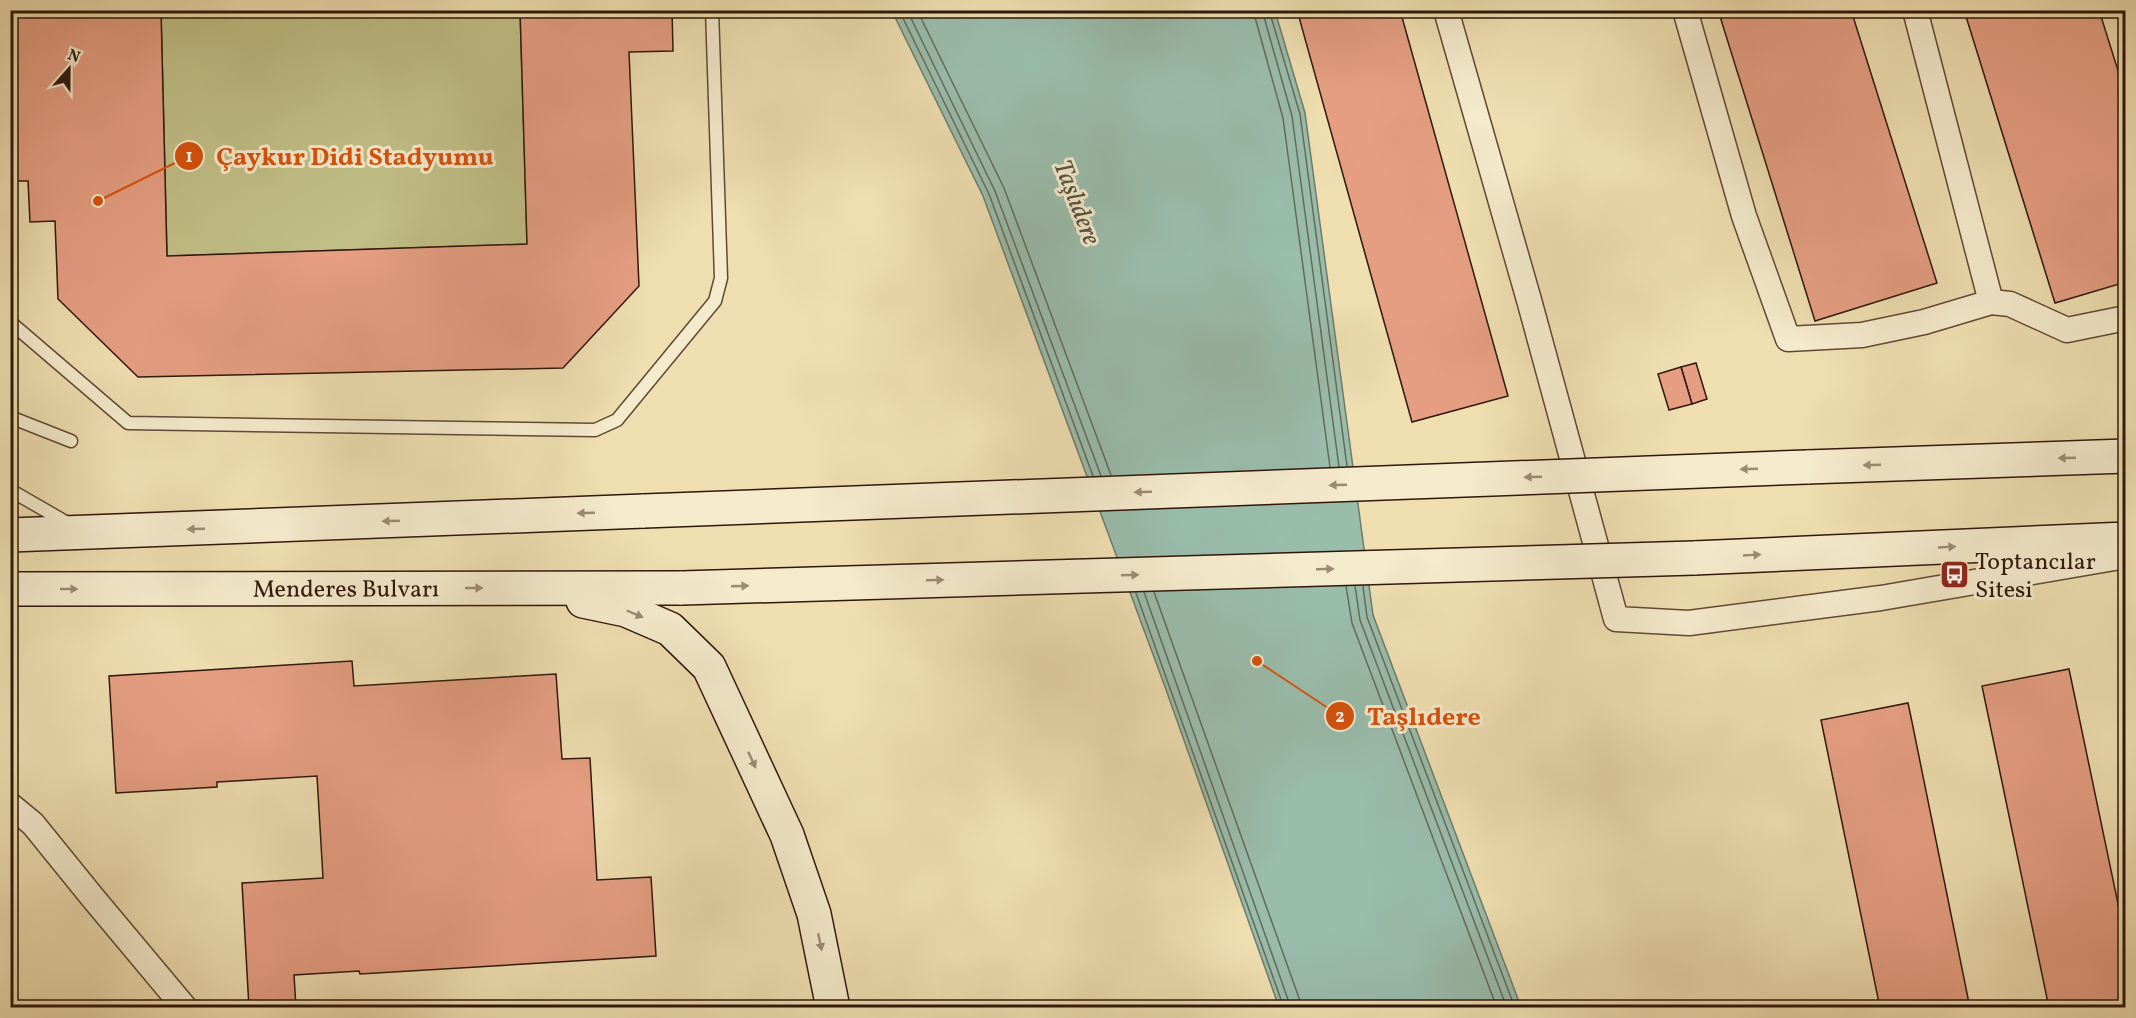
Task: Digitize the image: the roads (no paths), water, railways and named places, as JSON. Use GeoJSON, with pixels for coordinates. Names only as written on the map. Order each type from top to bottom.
{"type":"FeatureCollection","features":[{"type":"Feature","properties":{"kind":"main road"},"geometry":{"type":"LineString","coordinates":[[10,535],[2126,456]]}},
{"type":"Feature","properties":{"kind":"main road","name":"Menderes Bulvarı"},"geometry":{"type":"LineString","coordinates":[[10,589],[682,588],[1694,558],[2126,539]]}},
{"type":"Feature","properties":{"kind":"main road"},"geometry":{"type":"LineString","coordinates":[[516,588],[626,610],[670,629],[709,668],[787,835],[814,914],[833,1008]]}},
{"type":"Feature","properties":{"kind":"street"},"geometry":{"type":"LineString","coordinates":[[1446,10],[1529,300],[1616,619],[1689,623],[1881,598],[2126,556]]}},
{"type":"Feature","properties":{"kind":"street"},"geometry":{"type":"LineString","coordinates":[[1685,10],[1744,216],[1788,339],[1862,335],[1924,322],[1991,302],[2010,304],[2067,330],[2126,318]]}},
{"type":"Feature","properties":{"kind":"street"},"geometry":{"type":"LineString","coordinates":[[1915,10],[1991,302]]}},
{"type":"Feature","properties":{"kind":"street"},"geometry":{"type":"LineString","coordinates":[[10,805],[33,824],[185,1008]]}},
{"type":"Feature","properties":{"kind":"lane"},"geometry":{"type":"LineString","coordinates":[[10,322],[128,423],[595,430],[617,420],[715,301],[721,278],[712,10]]}},
{"type":"Feature","properties":{"kind":"lane"},"geometry":{"type":"LineString","coordinates":[[10,417],[71,441]]}},
{"type":"Feature","properties":{"kind":"lane"},"geometry":{"type":"LineString","coordinates":[[10,490],[86,533]]}},
{"type":"Feature","properties":{"kind":"water"},"geometry":{"type":"Polygon","coordinates":[[[892,11],[1275,11],[1305,113],[1373,615],[1521,1007],[1279,1007],[1164,684],[983,196],[892,11]]]}},
{"type":"Feature","properties":{"kind":"place","name":"Çaykur Didi Stadyumu"},"geometry":{"type":"Point","coordinates":[98,201]}},
{"type":"Feature","properties":{"kind":"place","name":"Toptancılar Sitesi"},"geometry":{"type":"Point","coordinates":[1954,575]}},
{"type":"Feature","properties":{"kind":"place","name":"Taşlıdere"},"geometry":{"type":"Point","coordinates":[1257,661]}}]}
